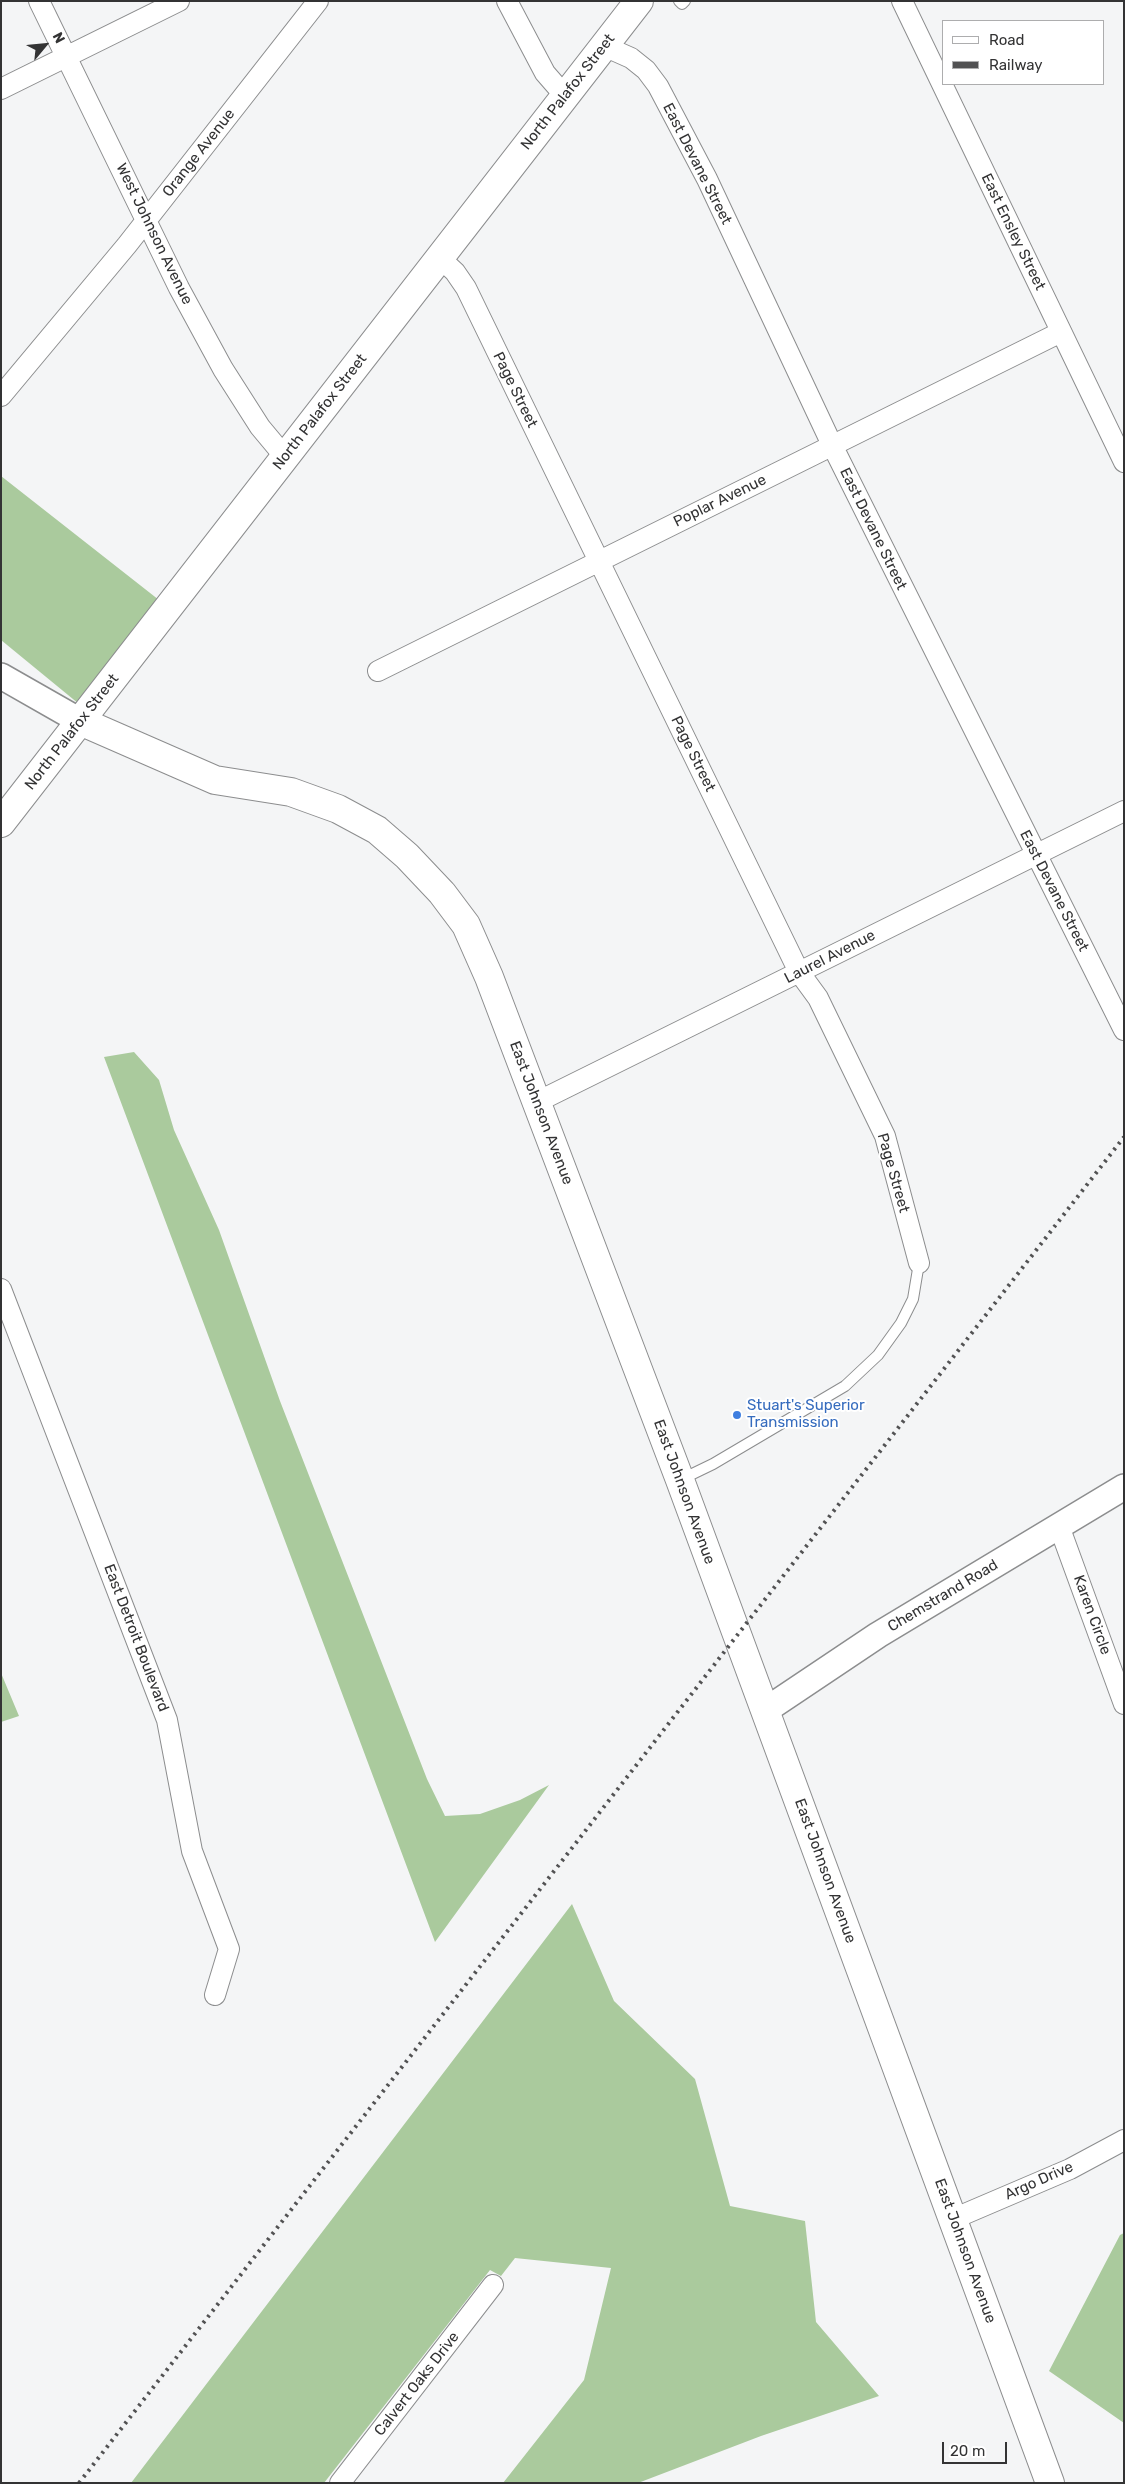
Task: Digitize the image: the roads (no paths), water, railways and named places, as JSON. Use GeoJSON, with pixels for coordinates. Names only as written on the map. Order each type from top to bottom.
{"type":"FeatureCollection","features":[{"type":"Feature","properties":{"kind":"main road","name":"North Palafox Street"},"geometry":{"type":"LineString","coordinates":[[1,823],[639,1]]}},
{"type":"Feature","properties":{"kind":"main road","name":"East Johnson Avenue"},"geometry":{"type":"LineString","coordinates":[[80,722],[216,780],[290,792],[338,809],[377,830],[407,856],[442,893],[466,925],[485,966],[680,1480],[1050,2483]]}},
{"type":"Feature","properties":{"kind":"street","name":"West Johnson Avenue"},"geometry":{"type":"LineString","coordinates":[[39,1],[179,288],[223,369],[260,427],[285,457]]}},
{"type":"Feature","properties":{"kind":"street"},"geometry":{"type":"LineString","coordinates":[[1,89],[179,1]]}},
{"type":"Feature","properties":{"kind":"street","name":"Orange Avenue"},"geometry":{"type":"LineString","coordinates":[[1,396],[146,219],[318,1]]}},
{"type":"Feature","properties":{"kind":"street"},"geometry":{"type":"LineString","coordinates":[[506,1],[545,72],[565,96]]}},
{"type":"Feature","properties":{"kind":"street","name":"East Ensley Street"},"geometry":{"type":"LineString","coordinates":[[902,1],[942,84]]}},
{"type":"Feature","properties":{"kind":"street","name":"East Devane Street"},"geometry":{"type":"LineString","coordinates":[[604,46],[630,58],[646,70],[658,86],[707,180],[832,447],[1124,1030]]}},
{"type":"Feature","properties":{"kind":"street","name":"East Ensley Street"},"geometry":{"type":"LineString","coordinates":[[942,85],[1124,462]]}},
{"type":"Feature","properties":{"kind":"street","name":"Page Street"},"geometry":{"type":"LineString","coordinates":[[440,258],[455,272],[466,288],[799,972],[818,998],[885,1136],[918,1263]]}},
{"type":"Feature","properties":{"kind":"street","name":"Poplar Avenue"},"geometry":{"type":"LineString","coordinates":[[378,671],[1061,332]]}},
{"type":"Feature","properties":{"kind":"street"},"geometry":{"type":"LineString","coordinates":[[1,676],[80,722]]}},
{"type":"Feature","properties":{"kind":"street","name":"Laurel Avenue"},"geometry":{"type":"LineString","coordinates":[[537,1102],[1124,811]]}},
{"type":"Feature","properties":{"kind":"street","name":"East Detroit Boulevard"},"geometry":{"type":"LineString","coordinates":[[1,1289],[167,1720],[192,1851],[228,1949],[215,1995]]}},
{"type":"Feature","properties":{"kind":"street","name":"Chemstrand Road"},"geometry":{"type":"LineString","coordinates":[[766,1710],[878,1636],[1124,1487]]}},
{"type":"Feature","properties":{"kind":"street","name":"Karen Circle"},"geometry":{"type":"LineString","coordinates":[[1059,1526],[1124,1704]]}},
{"type":"Feature","properties":{"kind":"street","name":"Argo Drive"},"geometry":{"type":"LineString","coordinates":[[953,2220],[1070,2168],[1124,2140]]}},
{"type":"Feature","properties":{"kind":"street","name":"Calvert Oaks Drive"},"geometry":{"type":"LineString","coordinates":[[340,2483],[493,2286]]}},
{"type":"Feature","properties":{"kind":"lane"},"geometry":{"type":"LineString","coordinates":[[679,1],[682,4],[685,1]]}},
{"type":"Feature","properties":{"kind":"lane"},"geometry":{"type":"LineString","coordinates":[[680,1480],[713,1464],[845,1386],[878,1355],[901,1323],[914,1300],[918,1263]]}},
{"type":"Feature","properties":{"kind":"railway"},"geometry":{"type":"LineString","coordinates":[[79,2483],[1124,1137]]}},
{"type":"Feature","properties":{"kind":"place","name":"Stuart's Superior Transmission"},"geometry":{"type":"Point","coordinates":[737,1415]}}]}
